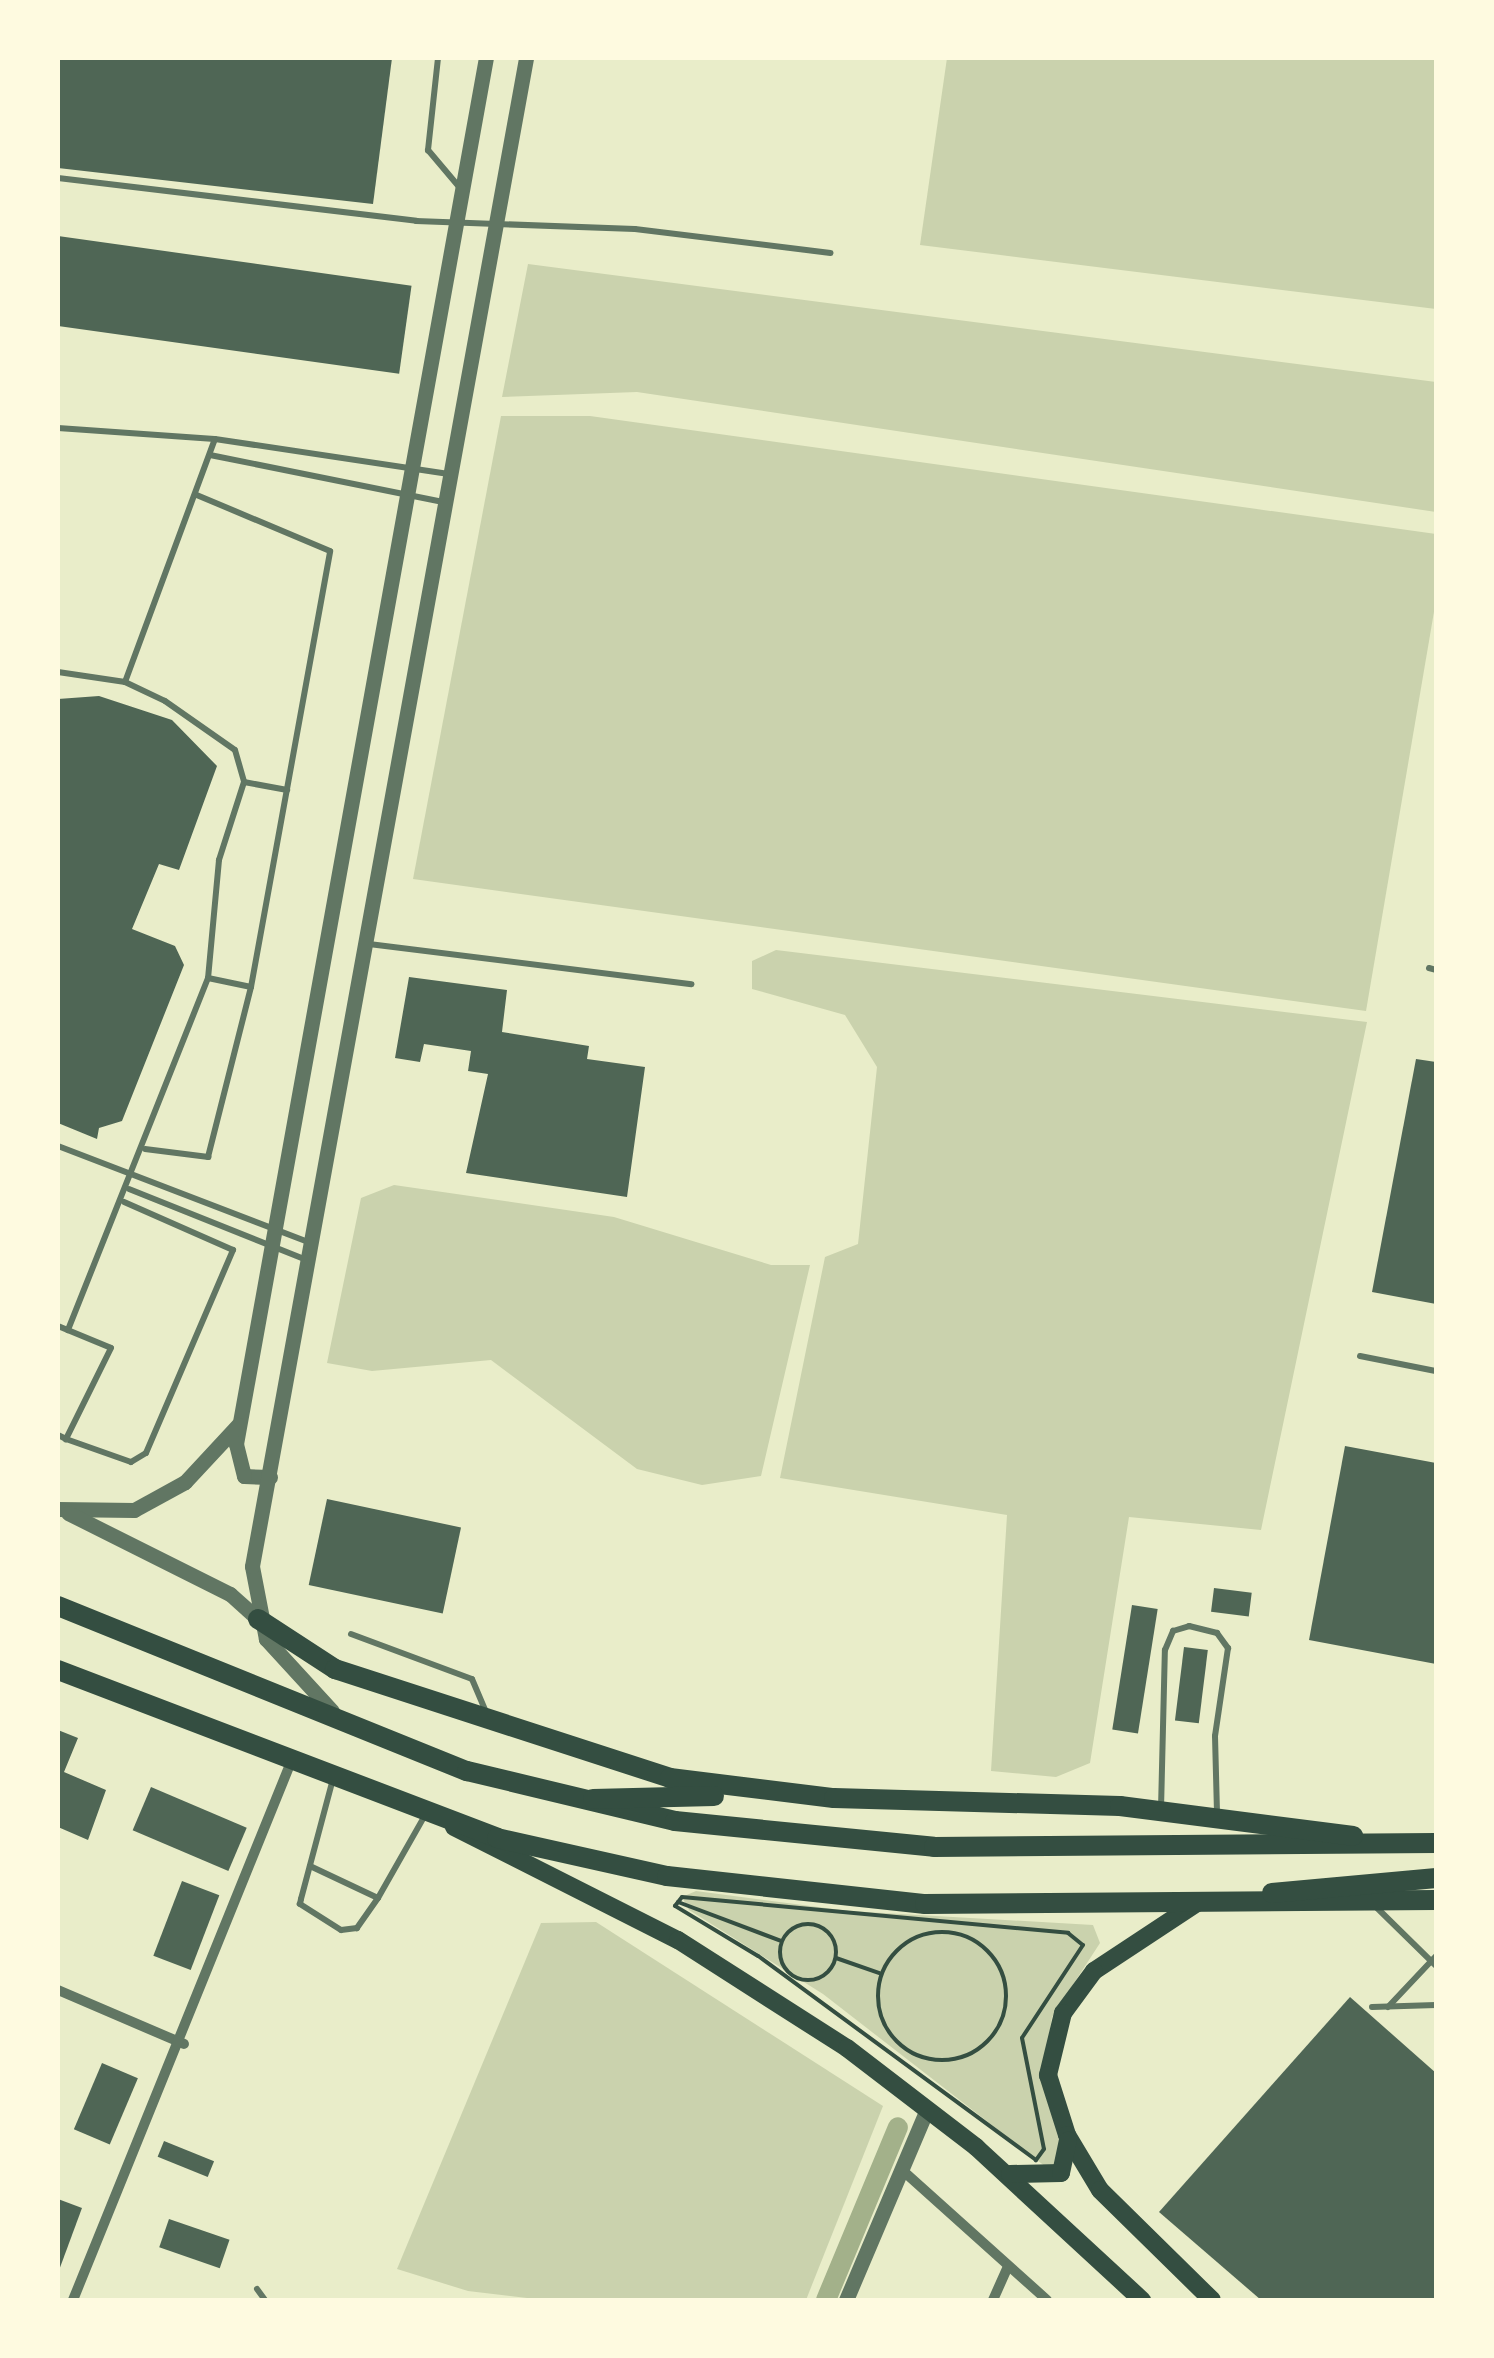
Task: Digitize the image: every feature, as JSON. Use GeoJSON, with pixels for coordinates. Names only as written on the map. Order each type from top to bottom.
{"type":"FeatureCollection","features":[{"type":"Feature","properties":{"kind":"main road"},"geometry":{"type":"LineString","coordinates":[[58,1606],[353,1732],[566,1802],[884,1845],[1436,1843]]}},
{"type":"Feature","properties":{"kind":"main road"},"geometry":{"type":"LineString","coordinates":[[258,1619],[316,1662],[489,1726],[652,1774],[834,1798]]}},
{"type":"Feature","properties":{"kind":"main road"},"geometry":{"type":"LineString","coordinates":[[58,1670],[434,1816],[614,1866],[820,1896],[1200,1902],[1436,1900]]}},
{"type":"Feature","properties":{"kind":"main road"},"geometry":{"type":"LineString","coordinates":[[566,1802],[834,1798],[1161,1809],[1404,1844]]}},
{"type":"Feature","properties":{"kind":"main road"},"geometry":{"type":"LineString","coordinates":[[434,1816],[494,1854],[678,1940],[927,2109],[1004,2172],[1142,2300]]}},
{"type":"Feature","properties":{"kind":"main road"},"geometry":{"type":"LineString","coordinates":[[1241,1901],[1307,1885],[1436,1878]]}},
{"type":"Feature","properties":{"kind":"main road"},"geometry":{"type":"LineString","coordinates":[[1200,1902],[1108,1958],[1063,2012],[1048,2075],[1067,2136],[1122,2216],[1212,2300]]}},
{"type":"Feature","properties":{"kind":"main road"},"geometry":{"type":"LineString","coordinates":[[1004,2172],[1061,2173],[1067,2136]]}},
{"type":"Feature","properties":{"kind":"street"},"geometry":{"type":"LineString","coordinates":[[270,1477],[238,1469],[241,1422],[486,58]]}},
{"type":"Feature","properties":{"kind":"street"},"geometry":{"type":"LineString","coordinates":[[258,1619],[252,1566],[311,1261],[526,58]]}},
{"type":"Feature","properties":{"kind":"street"},"geometry":{"type":"LineString","coordinates":[[63,1511],[99,1516],[157,1498],[185,1482],[241,1422]]}},
{"type":"Feature","properties":{"kind":"street"},"geometry":{"type":"LineString","coordinates":[[63,1511],[230,1594],[258,1619],[290,1675],[353,1732]]}},
{"type":"Feature","properties":{"kind":"street"},"geometry":{"type":"LineString","coordinates":[[73,2300],[184,2044],[200,1975],[290,1762]]}},
{"type":"Feature","properties":{"kind":"street"},"geometry":{"type":"LineString","coordinates":[[58,1990],[184,2044]]}},
{"type":"Feature","properties":{"kind":"street"},"geometry":{"type":"LineString","coordinates":[[846,2300],[927,2109]]}},
{"type":"Feature","properties":{"kind":"street"},"geometry":{"type":"LineString","coordinates":[[901,2170],[1047,2300]]}},
{"type":"Feature","properties":{"kind":"street"},"geometry":{"type":"LineString","coordinates":[[993,2300],[1008,2266]]}},
{"type":"Feature","properties":{"kind":"lane"},"geometry":{"type":"LineString","coordinates":[[438,58],[428,150],[462,190]]}},
{"type":"Feature","properties":{"kind":"lane"},"geometry":{"type":"LineString","coordinates":[[58,178],[456,221],[831,253]]}},
{"type":"Feature","properties":{"kind":"lane"},"geometry":{"type":"LineString","coordinates":[[58,428],[215,439],[451,474]]}},
{"type":"Feature","properties":{"kind":"lane"},"geometry":{"type":"LineString","coordinates":[[125,682],[215,439]]}},
{"type":"Feature","properties":{"kind":"lane"},"geometry":{"type":"LineString","coordinates":[[210,455],[446,502]]}},
{"type":"Feature","properties":{"kind":"lane"},"geometry":{"type":"LineString","coordinates":[[145,1150],[208,1156],[251,986],[330,550],[197,495]]}},
{"type":"Feature","properties":{"kind":"lane"},"geometry":{"type":"LineString","coordinates":[[58,672],[125,682],[216,733],[235,750],[244,782],[219,860],[208,978],[137,1173],[68,1330]]}},
{"type":"Feature","properties":{"kind":"lane"},"geometry":{"type":"LineString","coordinates":[[244,782],[288,790]]}},
{"type":"Feature","properties":{"kind":"lane"},"geometry":{"type":"LineString","coordinates":[[368,944],[692,984]]}},
{"type":"Feature","properties":{"kind":"lane"},"geometry":{"type":"LineString","coordinates":[[208,978],[251,986]]}},
{"type":"Feature","properties":{"kind":"lane"},"geometry":{"type":"LineString","coordinates":[[58,1146],[137,1173],[276,1233],[314,1244]]}},
{"type":"Feature","properties":{"kind":"lane"},"geometry":{"type":"LineString","coordinates":[[129,1189],[272,1251],[311,1261]]}},
{"type":"Feature","properties":{"kind":"lane"},"geometry":{"type":"LineString","coordinates":[[58,1326],[111,1348],[62,1437],[130,1462],[146,1453],[233,1250],[124,1202]]}},
{"type":"Feature","properties":{"kind":"lane"},"geometry":{"type":"LineString","coordinates":[[1360,1356],[1436,1371]]}},
{"type":"Feature","properties":{"kind":"lane"},"geometry":{"type":"LineString","coordinates":[[1161,1809],[1165,1650],[1173,1631],[1190,1626],[1217,1633],[1228,1648],[1214,1736],[1218,1815]]}},
{"type":"Feature","properties":{"kind":"lane"},"geometry":{"type":"LineString","coordinates":[[351,1634],[472,1679],[489,1726]]}},
{"type":"Feature","properties":{"kind":"lane"},"geometry":{"type":"LineString","coordinates":[[333,1779],[310,1866],[305,1914],[353,1931],[434,1816]]}},
{"type":"Feature","properties":{"kind":"lane"},"geometry":{"type":"LineString","coordinates":[[310,1866],[378,1898]]}},
{"type":"Feature","properties":{"kind":"lane"},"geometry":{"type":"LineString","coordinates":[[1370,1901],[1435,1962],[1388,2007]]}},
{"type":"Feature","properties":{"kind":"lane"},"geometry":{"type":"LineString","coordinates":[[1372,2006],[1436,2005]]}},
{"type":"Feature","properties":{"kind":"lane"},"geometry":{"type":"LineString","coordinates":[[257,2289],[264,2300]]}},
{"type":"Feature","properties":{"kind":"path"},"geometry":{"type":"LineString","coordinates":[[678,1902],[1068,1934],[1083,1945],[1022,2038],[1044,2149],[1036,2160],[678,1902]]}},
{"type":"Feature","properties":{"kind":"path"},"geometry":{"type":"LineString","coordinates":[[678,1902],[782,1942]]}},
{"type":"Feature","properties":{"kind":"path"},"geometry":{"type":"LineString","coordinates":[[813,1924],[834,1940],[836,1958],[827,1974],[800,1980],[781,1960],[782,1942],[813,1924]]}},
{"type":"Feature","properties":{"kind":"path"},"geometry":{"type":"LineString","coordinates":[[925,1934],[967,1936],[998,1964],[1000,2025],[959,2057],[908,2051],[881,2018],[882,1974],[925,1934]]}},
{"type":"Feature","properties":{"kind":"path"},"geometry":{"type":"LineString","coordinates":[[836,1958],[882,1974]]}},
{"type":"Feature","properties":{"kind":"green space"},"geometry":{"type":"Polygon","coordinates":[[[947,58],[1436,58],[1436,309],[920,245],[947,58]]]}},
{"type":"Feature","properties":{"kind":"green space"},"geometry":{"type":"Polygon","coordinates":[[[528,264],[1436,382],[1436,512],[637,392],[502,397],[528,264]]]}},
{"type":"Feature","properties":{"kind":"green space"},"geometry":{"type":"Polygon","coordinates":[[[501,416],[590,416],[1436,534],[1436,600],[1366,1011],[413,879],[501,416]]]}},
{"type":"Feature","properties":{"kind":"green space"},"geometry":{"type":"Polygon","coordinates":[[[776,950],[1367,1022],[1261,1530],[1129,1517],[1090,1763],[1056,1777],[991,1771],[1007,1515],[780,1478],[825,1257],[858,1244],[877,1067],[845,1015],[752,989],[752,961],[776,950]]]}},
{"type":"Feature","properties":{"kind":"green space"},"geometry":{"type":"Polygon","coordinates":[[[394,1185],[614,1217],[771,1265],[810,1265],[761,1476],[702,1485],[637,1469],[491,1360],[372,1371],[327,1363],[361,1198],[394,1185]]]}},
{"type":"Feature","properties":{"kind":"green space"},"geometry":{"type":"Polygon","coordinates":[[[696,1891],[849,1911],[1093,1925],[1100,1943],[1052,2017],[1044,2068],[1068,2153],[1061,2167],[1046,2167],[823,1994],[689,1910],[682,1897],[696,1891]]]}},
{"type":"Feature","properties":{"kind":"green space"},"geometry":{"type":"Polygon","coordinates":[[[596,1922],[883,2106],[806,2300],[544,2300],[468,2291],[397,2269],[541,1923],[596,1922]]]}},
{"type":"Feature","properties":{"kind":"building"},"geometry":{"type":"Polygon","coordinates":[[[58,58],[392,58],[373,204],[58,168],[58,58]]]}},
{"type":"Feature","properties":{"kind":"building"},"geometry":{"type":"Polygon","coordinates":[[[58,236],[412,286],[399,374],[58,326],[58,236]]]}},
{"type":"Feature","properties":{"kind":"building"},"geometry":{"type":"Polygon","coordinates":[[[99,696],[172,720],[217,766],[179,870],[159,864],[132,929],[175,946],[184,965],[122,1121],[99,1128],[97,1139],[58,1123],[58,699],[99,696]]]}},
{"type":"Feature","properties":{"kind":"building"},"geometry":{"type":"Polygon","coordinates":[[[409,977],[507,990],[502,1032],[589,1046],[587,1059],[645,1067],[627,1197],[466,1173],[488,1074],[468,1071],[471,1051],[424,1044],[420,1062],[395,1058],[409,977]]]}},
{"type":"Feature","properties":{"kind":"building"},"geometry":{"type":"Polygon","coordinates":[[[1416,1059],[1436,1062],[1436,1304],[1372,1292],[1416,1059]]]}},
{"type":"Feature","properties":{"kind":"building"},"geometry":{"type":"Polygon","coordinates":[[[1345,1446],[1436,1463],[1436,1664],[1309,1640],[1345,1446]]]}},
{"type":"Feature","properties":{"kind":"building"},"geometry":{"type":"Polygon","coordinates":[[[327,1499],[461,1527],[443,1614],[309,1585],[327,1499]]]}},
{"type":"Feature","properties":{"kind":"building"},"geometry":{"type":"Polygon","coordinates":[[[1214,1588],[1252,1593],[1249,1616],[1211,1612],[1214,1588]]]}},
{"type":"Feature","properties":{"kind":"building"},"geometry":{"type":"Polygon","coordinates":[[[1132,1605],[1158,1609],[1138,1734],[1112,1729],[1132,1605]]]}},
{"type":"Feature","properties":{"kind":"building"},"geometry":{"type":"Polygon","coordinates":[[[1184,1647],[1208,1650],[1199,1723],[1175,1720],[1184,1647]]]}},
{"type":"Feature","properties":{"kind":"building"},"geometry":{"type":"Polygon","coordinates":[[[58,1730],[78,1738],[64,1772],[106,1790],[88,1840],[58,1827],[58,1730]]]}},
{"type":"Feature","properties":{"kind":"building"},"geometry":{"type":"Polygon","coordinates":[[[151,1787],[247,1828],[228,1871],[133,1830],[151,1787]]]}},
{"type":"Feature","properties":{"kind":"building"},"geometry":{"type":"Polygon","coordinates":[[[182,1881],[219,1895],[191,1970],[153,1956],[182,1881]]]}},
{"type":"Feature","properties":{"kind":"building"},"geometry":{"type":"Polygon","coordinates":[[[1350,1997],[1436,2073],[1436,2300],[1261,2300],[1159,2212],[1350,1997]]]}},
{"type":"Feature","properties":{"kind":"building"},"geometry":{"type":"Polygon","coordinates":[[[102,2063],[138,2078],[110,2145],[74,2129],[102,2063]]]}},
{"type":"Feature","properties":{"kind":"building"},"geometry":{"type":"Polygon","coordinates":[[[164,2141],[214,2161],[208,2177],[158,2157],[164,2141]]]}},
{"type":"Feature","properties":{"kind":"building"},"geometry":{"type":"Polygon","coordinates":[[[58,2199],[82,2208],[58,2273],[58,2199]]]}},
{"type":"Feature","properties":{"kind":"building"},"geometry":{"type":"Polygon","coordinates":[[[169,2219],[230,2240],[220,2268],[159,2247],[169,2219]]]}},
{"type":"Feature","properties":{"kind":"waterway"},"geometry":{"type":"LineString","coordinates":[[826,2300],[898,2127]]}}]}
